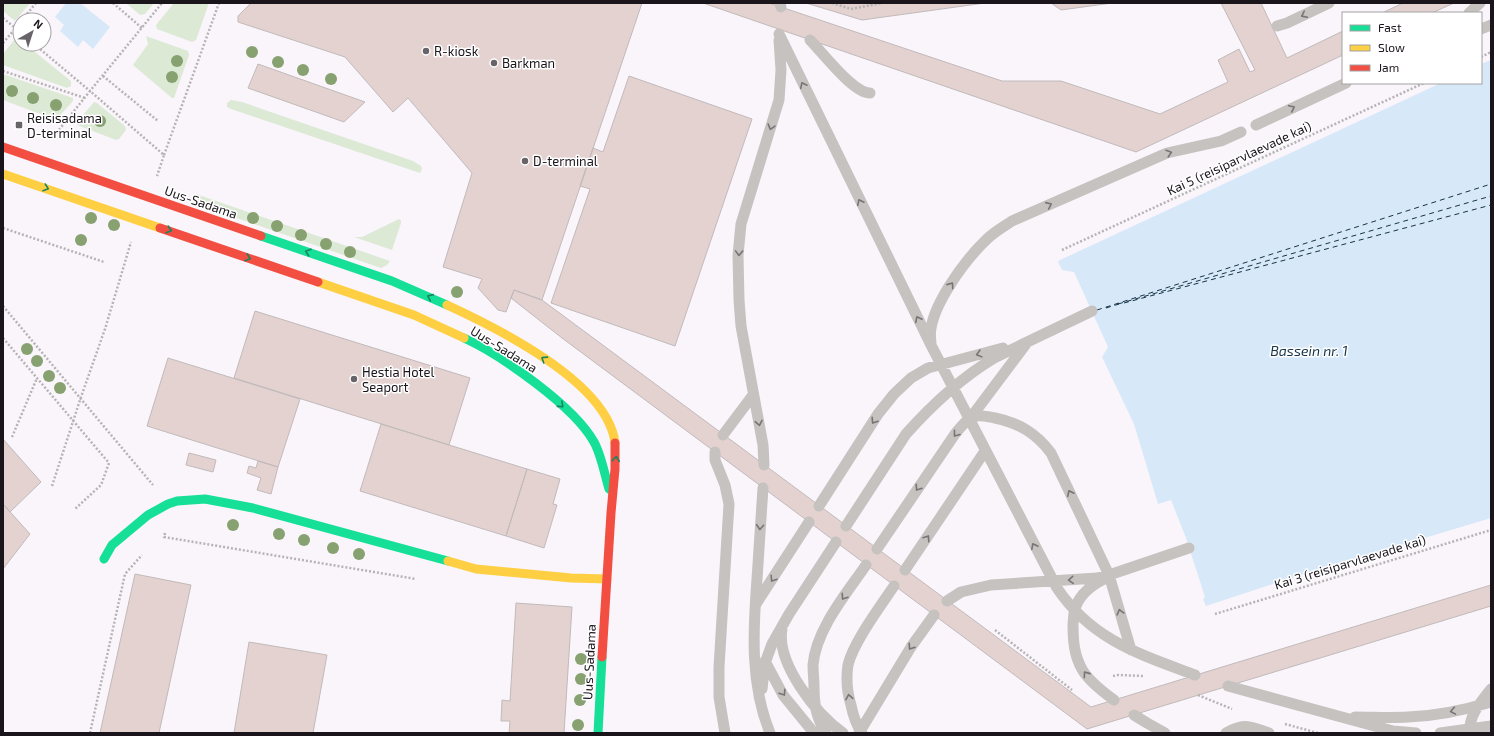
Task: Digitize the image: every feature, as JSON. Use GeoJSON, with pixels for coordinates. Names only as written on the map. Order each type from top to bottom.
{"type":"FeatureCollection","features":[{"type":"Feature","properties":{"kind":"street","name":"Uus-Sadama"},"geometry":{"type":"LineString","coordinates":[[3,147],[392,281],[477,319],[517,341],[564,372],[581,386],[601,408],[612,427],[617,446],[612,497],[598,733]]}},
{"type":"Feature","properties":{"kind":"street","name":"Uus-Sadama"},"geometry":{"type":"LineString","coordinates":[[3,174],[414,314],[471,341],[518,370],[561,404],[581,423],[595,443],[612,497]]}},
{"type":"Feature","properties":{"kind":"street","name":"Uus-Sadama"},"geometry":{"type":"LineString","coordinates":[[350,293],[377,289],[392,281]]}},
{"type":"Feature","properties":{"kind":"street"},"geometry":{"type":"LineString","coordinates":[[104,559],[112,546],[148,515],[168,504],[177,501],[205,499],[254,508],[476,569],[571,578],[607,579]]}},
{"type":"Feature","properties":{"kind":"lane"},"geometry":{"type":"LineString","coordinates":[[1277,26],[1287,24],[1330,3]]}},
{"type":"Feature","properties":{"kind":"lane"},"geometry":{"type":"LineString","coordinates":[[1470,12],[1480,3]]}},
{"type":"Feature","properties":{"kind":"lane"},"geometry":{"type":"LineString","coordinates":[[1482,30],[1491,25]]}},
{"type":"Feature","properties":{"kind":"lane"},"geometry":{"type":"LineString","coordinates":[[764,465],[763,445],[744,345],[739,300],[739,238],[745,210],[779,100],[781,70],[778,31],[932,347],[1052,581],[1074,611],[1100,633],[1131,650],[1195,675]]}},
{"type":"Feature","properties":{"kind":"lane"},"geometry":{"type":"LineString","coordinates":[[810,40],[850,83],[859,90],[870,93]]}},
{"type":"Feature","properties":{"kind":"lane"},"geometry":{"type":"LineString","coordinates":[[1256,125],[1344,84]]}},
{"type":"Feature","properties":{"kind":"lane"},"geometry":{"type":"LineString","coordinates":[[932,347],[930,337],[931,327],[943,296],[976,251],[996,231],[1012,221],[1167,153],[1221,141],[1241,132]]}},
{"type":"Feature","properties":{"kind":"lane"},"geometry":{"type":"LineString","coordinates":[[819,506],[878,414],[894,394],[918,373],[1030,340],[1092,311],[994,358],[980,366],[950,391],[906,434],[846,526]]}},
{"type":"Feature","properties":{"kind":"lane"},"geometry":{"type":"LineString","coordinates":[[877,549],[955,434],[969,420],[1018,353],[1030,340]]}},
{"type":"Feature","properties":{"kind":"lane"},"geometry":{"type":"LineString","coordinates":[[723,435],[753,395]]}},
{"type":"Feature","properties":{"kind":"lane"},"geometry":{"type":"LineString","coordinates":[[969,420],[976,416],[986,416],[1017,424],[1029,430],[1051,453],[1109,575],[1131,650]]}},
{"type":"Feature","properties":{"kind":"lane"},"geometry":{"type":"LineString","coordinates":[[905,570],[985,451]]}},
{"type":"Feature","properties":{"kind":"lane"},"geometry":{"type":"LineString","coordinates":[[715,452],[715,460],[725,485],[729,504],[719,667],[719,697],[725,733]]}},
{"type":"Feature","properties":{"kind":"lane"},"geometry":{"type":"LineString","coordinates":[[763,488],[755,606],[754,662],[757,691],[770,733]]}},
{"type":"Feature","properties":{"kind":"lane"},"geometry":{"type":"LineString","coordinates":[[755,606],[809,522]]}},
{"type":"Feature","properties":{"kind":"lane"},"geometry":{"type":"LineString","coordinates":[[762,709],[761,692],[765,663],[772,644],[782,624],[836,542]]}},
{"type":"Feature","properties":{"kind":"lane"},"geometry":{"type":"LineString","coordinates":[[947,601],[961,592],[991,585],[1097,578],[1189,548]]}},
{"type":"Feature","properties":{"kind":"lane"},"geometry":{"type":"LineString","coordinates":[[826,733],[817,716],[814,705],[813,664],[821,636],[831,616],[866,565]]}},
{"type":"Feature","properties":{"kind":"lane"},"geometry":{"type":"LineString","coordinates":[[1109,575],[1092,586],[1081,597],[1074,611],[1074,650],[1078,661],[1090,680],[1114,700]]}},
{"type":"Feature","properties":{"kind":"lane"},"geometry":{"type":"LineString","coordinates":[[861,732],[854,719],[850,702],[847,684],[848,665],[855,648],[894,586]]}},
{"type":"Feature","properties":{"kind":"lane"},"geometry":{"type":"LineString","coordinates":[[861,732],[911,647],[934,615]]}},
{"type":"Feature","properties":{"kind":"lane"},"geometry":{"type":"LineString","coordinates":[[782,624],[780,637],[781,647],[786,661],[814,705],[843,733]]}},
{"type":"Feature","properties":{"kind":"lane"},"geometry":{"type":"LineString","coordinates":[[754,633],[765,663],[783,695],[814,733]]}},
{"type":"Feature","properties":{"kind":"lane"},"geometry":{"type":"LineString","coordinates":[[1228,686],[1393,731],[1416,733]]}},
{"type":"Feature","properties":{"kind":"lane"},"geometry":{"type":"LineString","coordinates":[[1470,731],[1470,724],[1473,714],[1491,689]]}},
{"type":"Feature","properties":{"kind":"lane"},"geometry":{"type":"LineString","coordinates":[[1338,717],[1408,717],[1478,706],[1491,702]]}},
{"type":"Feature","properties":{"kind":"lane"},"geometry":{"type":"LineString","coordinates":[[1134,715],[1166,733]]}},
{"type":"Feature","properties":{"kind":"lane"},"geometry":{"type":"LineString","coordinates":[[1226,733],[1236,727],[1246,726],[1269,733]]}},
{"type":"Feature","properties":{"kind":"lane"},"geometry":{"type":"LineString","coordinates":[[1440,733],[1470,731],[1491,726]]}},
{"type":"Feature","properties":{"kind":"path"},"geometry":{"type":"LineString","coordinates":[[29,12],[36,3]]}},
{"type":"Feature","properties":{"kind":"path"},"geometry":{"type":"LineString","coordinates":[[113,3],[142,28]]}},
{"type":"Feature","properties":{"kind":"path"},"geometry":{"type":"LineString","coordinates":[[54,136],[162,3]]}},
{"type":"Feature","properties":{"kind":"path"},"geometry":{"type":"LineString","coordinates":[[157,175],[219,3]]}},
{"type":"Feature","properties":{"kind":"path"},"geometry":{"type":"LineString","coordinates":[[832,3],[851,9],[882,3]]}},
{"type":"Feature","properties":{"kind":"path"},"geometry":{"type":"LineString","coordinates":[[3,18],[12,26]]}},
{"type":"Feature","properties":{"kind":"path"},"geometry":{"type":"LineString","coordinates":[[3,43],[12,32]]}},
{"type":"Feature","properties":{"kind":"path"},"geometry":{"type":"LineString","coordinates":[[43,52],[164,155]]}},
{"type":"Feature","properties":{"kind":"path"},"geometry":{"type":"LineString","coordinates":[[1482,56],[1491,52]]}},
{"type":"Feature","properties":{"kind":"path"},"geometry":{"type":"LineString","coordinates":[[3,70],[85,98]]}},
{"type":"Feature","properties":{"kind":"path"},"geometry":{"type":"LineString","coordinates":[[103,76],[158,121]]}},
{"type":"Feature","properties":{"kind":"path","name":"Kai 5 (reisiparvlaevade kai)"},"geometry":{"type":"LineString","coordinates":[[1062,250],[1422,84]]}},
{"type":"Feature","properties":{"kind":"path"},"geometry":{"type":"LineString","coordinates":[[3,228],[104,262]]}},
{"type":"Feature","properties":{"kind":"path"},"geometry":{"type":"LineString","coordinates":[[52,486],[80,397],[105,329],[130,246]]}},
{"type":"Feature","properties":{"kind":"path"},"geometry":{"type":"LineString","coordinates":[[3,306],[168,504]]}},
{"type":"Feature","properties":{"kind":"path"},"geometry":{"type":"LineString","coordinates":[[3,338],[108,463],[101,485],[75,509]]}},
{"type":"Feature","properties":{"kind":"path"},"geometry":{"type":"LineString","coordinates":[[12,437],[37,378]]}},
{"type":"Feature","properties":{"kind":"path","name":"Kai 3 (reisiparvlaevade kai)"},"geometry":{"type":"LineString","coordinates":[[1215,614],[1491,530]]}},
{"type":"Feature","properties":{"kind":"path"},"geometry":{"type":"LineString","coordinates":[[164,537],[424,580]]}},
{"type":"Feature","properties":{"kind":"path"},"geometry":{"type":"LineString","coordinates":[[90,733],[125,574],[142,555]]}},
{"type":"Feature","properties":{"kind":"green space"},"geometry":{"type":"Polygon","coordinates":[[[3,3],[30,3],[22,12],[12,12],[12,18],[3,11],[3,3]]]}},
{"type":"Feature","properties":{"kind":"green space"},"geometry":{"type":"Polygon","coordinates":[[[126,3],[154,3],[145,14],[140,15],[126,3]]]}},
{"type":"Feature","properties":{"kind":"green space"},"geometry":{"type":"Polygon","coordinates":[[[174,3],[209,3],[196,40],[192,42],[157,29],[156,25],[174,3]]]}},
{"type":"Feature","properties":{"kind":"green space"},"geometry":{"type":"Polygon","coordinates":[[[146,36],[188,51],[189,55],[174,98],[172,98],[133,65],[148,44],[146,36]]]}},
{"type":"Feature","properties":{"kind":"green space"},"geometry":{"type":"Polygon","coordinates":[[[12,43],[12,52],[35,52],[71,81],[71,86],[67,88],[3,65],[3,54],[12,43]]]}},
{"type":"Feature","properties":{"kind":"green space"},"geometry":{"type":"Polygon","coordinates":[[[3,74],[73,98],[73,101],[56,120],[3,100],[3,74]]]}},
{"type":"Feature","properties":{"kind":"green space"},"geometry":{"type":"Polygon","coordinates":[[[231,100],[242,102],[413,161],[421,166],[422,169],[420,173],[231,109],[227,107],[227,103],[231,100]]]}},
{"type":"Feature","properties":{"kind":"green space"},"geometry":{"type":"Polygon","coordinates":[[[94,102],[125,126],[126,130],[119,139],[116,140],[77,125],[77,122],[94,102]]]}},
{"type":"Feature","properties":{"kind":"green space"},"geometry":{"type":"Polygon","coordinates":[[[196,194],[390,261],[387,265],[381,268],[193,203],[196,194]]]}},
{"type":"Feature","properties":{"kind":"green space"},"geometry":{"type":"Polygon","coordinates":[[[399,219],[401,223],[392,250],[354,237],[362,237],[399,219]]]}},
{"type":"Feature","properties":{"kind":"water"},"geometry":{"type":"Polygon","coordinates":[[[66,3],[80,3],[110,27],[93,49],[83,40],[78,47],[60,31],[64,25],[55,17],[66,3]]]}},
{"type":"Feature","properties":{"kind":"water","name":"Bassein nr. 1"},"geometry":{"type":"Polygon","coordinates":[[[1491,60],[1491,518],[1285,580],[1206,606],[1203,599],[1205,597],[1186,538],[1171,500],[1158,504],[1134,424],[1102,357],[1108,347],[1074,272],[1062,270],[1058,262],[1439,84],[1482,84],[1482,64],[1491,60]]]}},
{"type":"Feature","properties":{"kind":"building","name":"D-terminal"},"geometry":{"type":"Polygon","coordinates":[[[251,3],[642,3],[542,300],[514,290],[506,312],[498,310],[478,288],[482,279],[443,267],[472,173],[408,98],[393,112],[345,57],[238,22],[238,16],[251,3]]]}},
{"type":"Feature","properties":{"kind":"building"},"geometry":{"type":"Polygon","coordinates":[[[703,3],[769,3],[1002,81],[1061,81],[1160,114],[1228,82],[1218,60],[1239,49],[1250,72],[1255,70],[1221,3],[1261,3],[1287,58],[1342,31],[1342,55],[1136,152],[703,3]]]}},
{"type":"Feature","properties":{"kind":"building"},"geometry":{"type":"Polygon","coordinates":[[[806,3],[985,3],[862,20],[806,3]]]}},
{"type":"Feature","properties":{"kind":"building"},"geometry":{"type":"Polygon","coordinates":[[[1051,3],[1112,3],[1061,10],[1051,3]]]}},
{"type":"Feature","properties":{"kind":"building"},"geometry":{"type":"Polygon","coordinates":[[[1403,3],[1454,3],[1434,12],[1384,12],[1403,3]]]}},
{"type":"Feature","properties":{"kind":"building"},"geometry":{"type":"Polygon","coordinates":[[[258,64],[365,102],[344,122],[248,88],[258,64]]]}},
{"type":"Feature","properties":{"kind":"building"},"geometry":{"type":"Polygon","coordinates":[[[629,76],[752,119],[675,346],[551,303],[590,189],[580,186],[593,148],[603,152],[629,76]]]}},
{"type":"Feature","properties":{"kind":"building"},"geometry":{"type":"Polygon","coordinates":[[[514,290],[542,300],[1091,707],[1491,585],[1491,606],[1087,729],[562,338],[511,298],[514,290]]]}},
{"type":"Feature","properties":{"kind":"building"},"geometry":{"type":"Polygon","coordinates":[[[255,311],[470,378],[449,445],[234,378],[255,311]]]}},
{"type":"Feature","properties":{"kind":"building"},"geometry":{"type":"Polygon","coordinates":[[[168,358],[300,399],[278,467],[147,426],[168,358]]]}},
{"type":"Feature","properties":{"kind":"building"},"geometry":{"type":"Polygon","coordinates":[[[381,424],[527,469],[506,536],[360,491],[381,424]]]}},
{"type":"Feature","properties":{"kind":"building"},"geometry":{"type":"Polygon","coordinates":[[[3,439],[41,482],[10,512],[3,504],[3,439]]]}},
{"type":"Feature","properties":{"kind":"building"},"geometry":{"type":"Polygon","coordinates":[[[189,453],[216,460],[213,472],[186,465],[189,453]]]}},
{"type":"Feature","properties":{"kind":"building"},"geometry":{"type":"Polygon","coordinates":[[[258,461],[278,467],[271,494],[257,490],[261,478],[247,473],[249,466],[256,468],[258,461]]]}},
{"type":"Feature","properties":{"kind":"building"},"geometry":{"type":"Polygon","coordinates":[[[527,469],[560,479],[553,504],[557,505],[544,548],[506,536],[527,469]]]}},
{"type":"Feature","properties":{"kind":"building"},"geometry":{"type":"Polygon","coordinates":[[[3,504],[30,534],[3,569],[3,504]]]}},
{"type":"Feature","properties":{"kind":"building"},"geometry":{"type":"Polygon","coordinates":[[[135,574],[191,585],[159,733],[100,733],[135,574]]]}},
{"type":"Feature","properties":{"kind":"building"},"geometry":{"type":"Polygon","coordinates":[[[516,603],[572,607],[564,733],[509,733],[510,721],[501,721],[502,700],[510,701],[516,603]]]}},
{"type":"Feature","properties":{"kind":"building"},"geometry":{"type":"Polygon","coordinates":[[[249,642],[327,655],[313,733],[234,733],[249,642]]]}},
{"type":"Feature","properties":{"kind":"ferry route"},"geometry":{"type":"LineString","coordinates":[[1097,310],[1491,184]]}},
{"type":"Feature","properties":{"kind":"ferry route"},"geometry":{"type":"LineString","coordinates":[[1118,304],[1491,196]]}},
{"type":"Feature","properties":{"kind":"ferry route"},"geometry":{"type":"LineString","coordinates":[[1124,303],[1491,205]]}},
{"type":"Feature","properties":{"kind":"ferry route"},"geometry":{"type":"LineString","coordinates":[[1106,308],[1119,304]]}},
{"type":"Feature","properties":{"kind":"traffic: fast"},"geometry":{"type":"LineString","coordinates":[[261,236],[392,281],[447,305]]}},
{"type":"Feature","properties":{"kind":"traffic: fast"},"geometry":{"type":"LineString","coordinates":[[464,338],[497,356],[516,369],[554,398],[570,413],[584,428],[594,442],[601,459],[609,489]]}},
{"type":"Feature","properties":{"kind":"traffic: fast"},"geometry":{"type":"LineString","coordinates":[[104,559],[112,545],[148,515],[168,504],[177,501],[205,499],[253,508],[448,561]]}},
{"type":"Feature","properties":{"kind":"traffic: fast"},"geometry":{"type":"LineString","coordinates":[[598,733],[602,657]]}},
{"type":"Feature","properties":{"kind":"traffic: slow"},"geometry":{"type":"LineString","coordinates":[[3,174],[160,228]]}},
{"type":"Feature","properties":{"kind":"traffic: slow"},"geometry":{"type":"LineString","coordinates":[[318,282],[414,315],[464,338]]}},
{"type":"Feature","properties":{"kind":"traffic: slow"},"geometry":{"type":"LineString","coordinates":[[447,305],[520,343],[547,360],[572,379],[593,399],[608,420],[615,443]]}},
{"type":"Feature","properties":{"kind":"traffic: slow"},"geometry":{"type":"LineString","coordinates":[[448,561],[476,569],[571,578],[607,579]]}},
{"type":"Feature","properties":{"kind":"traffic: jam"},"geometry":{"type":"LineString","coordinates":[[3,147],[261,236]]}},
{"type":"Feature","properties":{"kind":"traffic: jam"},"geometry":{"type":"LineString","coordinates":[[160,228],[318,282]]}},
{"type":"Feature","properties":{"kind":"traffic: jam"},"geometry":{"type":"LineString","coordinates":[[602,657],[615,469],[615,443]]}},
{"type":"Feature","properties":{"kind":"place","name":"R-kiosk"},"geometry":{"type":"Point","coordinates":[426,51]}},
{"type":"Feature","properties":{"kind":"place","name":"Barkman"},"geometry":{"type":"Point","coordinates":[494,63]}},
{"type":"Feature","properties":{"kind":"place","name":"Reisisadama D-terminal"},"geometry":{"type":"Point","coordinates":[19,125]}},
{"type":"Feature","properties":{"kind":"place","name":"D-terminal"},"geometry":{"type":"Point","coordinates":[525,161]}},
{"type":"Feature","properties":{"kind":"place","name":"Hestia Hotel Seaport"},"geometry":{"type":"Point","coordinates":[354,379]}}]}
